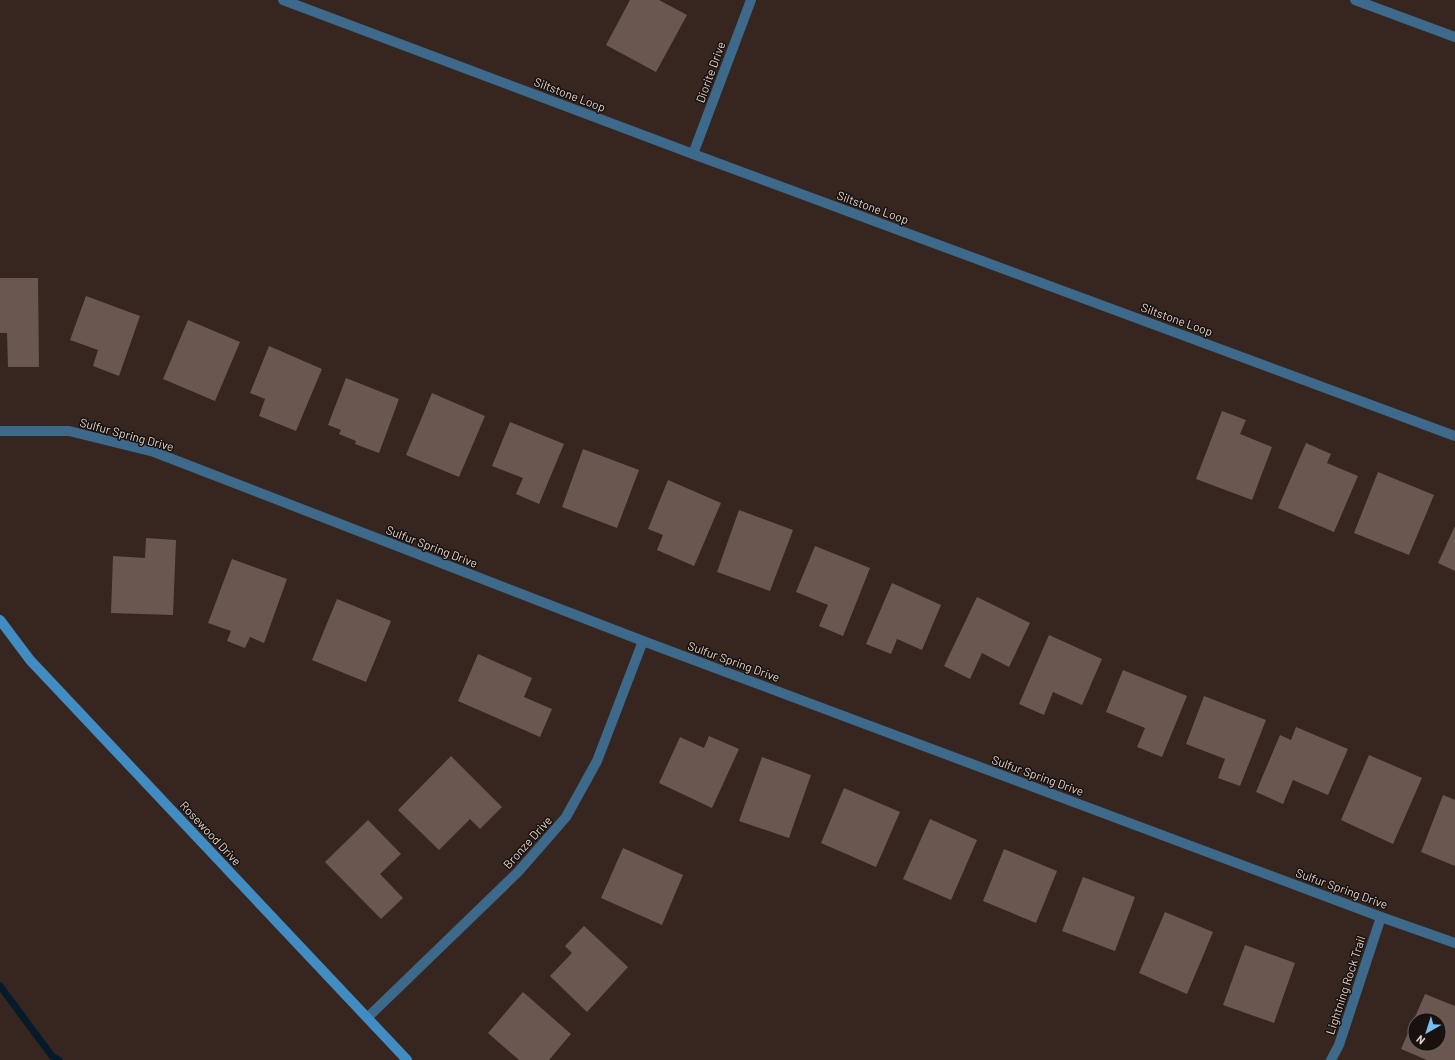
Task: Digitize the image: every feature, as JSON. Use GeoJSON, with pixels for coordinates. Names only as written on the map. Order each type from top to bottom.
{"type":"FeatureCollection","features":[{"type":"Feature","properties":{"kind":"street","name":"Siltstone Loop"},"geometry":{"type":"LineString","coordinates":[[283,0],[693,154],[1455,436]]}},
{"type":"Feature","properties":{"kind":"street","name":"Diorite Drive"},"geometry":{"type":"LineString","coordinates":[[693,154],[751,0]]}},
{"type":"Feature","properties":{"kind":"street"},"geometry":{"type":"LineString","coordinates":[[1355,0],[1455,37]]}},
{"type":"Feature","properties":{"kind":"street","name":"Sulfur Spring Drive"},"geometry":{"type":"LineString","coordinates":[[0,431],[69,431],[154,452],[643,641],[1381,917],[1455,943]]}},
{"type":"Feature","properties":{"kind":"street","name":"Rosewood Drive"},"geometry":{"type":"LineString","coordinates":[[0,620],[30,660],[407,1060]]}},
{"type":"Feature","properties":{"kind":"street","name":"Bronze Drive"},"geometry":{"type":"LineString","coordinates":[[368,1017],[518,872],[566,817],[597,761],[643,641]]}},
{"type":"Feature","properties":{"kind":"street","name":"Lightning Rock Trail"},"geometry":{"type":"LineString","coordinates":[[1331,1060],[1339,1045],[1381,917]]}},
{"type":"Feature","properties":{"kind":"building"},"geometry":{"type":"Polygon","coordinates":[[[630,0],[659,0],[687,15],[656,72],[606,45],[630,0]]]}},
{"type":"Feature","properties":{"kind":"building"},"geometry":{"type":"Polygon","coordinates":[[[0,278],[38,278],[39,367],[8,367],[7,333],[0,333],[0,278]]]}},
{"type":"Feature","properties":{"kind":"building"},"geometry":{"type":"Polygon","coordinates":[[[86,296],[140,316],[119,376],[93,366],[98,350],[70,340],[86,296]]]}},
{"type":"Feature","properties":{"kind":"building"},"geometry":{"type":"Polygon","coordinates":[[[188,320],[240,342],[215,401],[163,379],[188,320]]]}},
{"type":"Feature","properties":{"kind":"building"},"geometry":{"type":"Polygon","coordinates":[[[269,346],[322,369],[296,431],[259,416],[265,399],[250,393],[269,346]]]}},
{"type":"Feature","properties":{"kind":"building"},"geometry":{"type":"Polygon","coordinates":[[[346,378],[399,399],[379,453],[355,444],[356,441],[339,434],[341,430],[328,425],[346,378]]]}},
{"type":"Feature","properties":{"kind":"building"},"geometry":{"type":"Polygon","coordinates":[[[432,393],[485,416],[459,477],[406,455],[432,393]]]}},
{"type":"Feature","properties":{"kind":"building"},"geometry":{"type":"Polygon","coordinates":[[[1222,411],[1246,420],[1240,434],[1272,447],[1252,500],[1196,479],[1222,411]]]}},
{"type":"Feature","properties":{"kind":"building"},"geometry":{"type":"Polygon","coordinates":[[[510,422],[564,444],[539,504],[516,494],[523,478],[492,466],[510,422]]]}},
{"type":"Feature","properties":{"kind":"building"},"geometry":{"type":"Polygon","coordinates":[[[1306,443],[1331,454],[1327,463],[1358,476],[1334,532],[1278,508],[1306,443]]]}},
{"type":"Feature","properties":{"kind":"building"},"geometry":{"type":"Polygon","coordinates":[[[583,449],[639,470],[617,528],[562,507],[583,449]]]}},
{"type":"Feature","properties":{"kind":"building"},"geometry":{"type":"Polygon","coordinates":[[[1378,472],[1434,495],[1409,555],[1354,533],[1378,472]]]}},
{"type":"Feature","properties":{"kind":"building"},"geometry":{"type":"Polygon","coordinates":[[[668,480],[721,503],[694,566],[657,550],[663,535],[648,529],[668,480]]]}},
{"type":"Feature","properties":{"kind":"building"},"geometry":{"type":"Polygon","coordinates":[[[739,510],[793,530],[770,591],[717,572],[739,510]]]}},
{"type":"Feature","properties":{"kind":"building"},"geometry":{"type":"Polygon","coordinates":[[[1455,526],[1455,571],[1438,563],[1455,526]]]}},
{"type":"Feature","properties":{"kind":"building"},"geometry":{"type":"Polygon","coordinates":[[[146,538],[176,540],[173,615],[111,613],[113,556],[145,558],[146,538]]]}},
{"type":"Feature","properties":{"kind":"building"},"geometry":{"type":"Polygon","coordinates":[[[815,546],[870,568],[843,636],[819,626],[828,605],[796,592],[815,546]]]}},
{"type":"Feature","properties":{"kind":"building"},"geometry":{"type":"Polygon","coordinates":[[[232,559],[287,579],[264,643],[250,637],[245,648],[227,641],[231,631],[208,623],[232,559]]]}},
{"type":"Feature","properties":{"kind":"building"},"geometry":{"type":"Polygon","coordinates":[[[892,583],[941,605],[922,650],[897,639],[891,654],[866,644],[892,583]]]}},
{"type":"Feature","properties":{"kind":"building"},"geometry":{"type":"Polygon","coordinates":[[[977,597],[1030,623],[1009,667],[982,653],[970,679],[944,666],[977,597]]]}},
{"type":"Feature","properties":{"kind":"building"},"geometry":{"type":"Polygon","coordinates":[[[337,599],[391,621],[366,682],[312,660],[337,599]]]}},
{"type":"Feature","properties":{"kind":"building"},"geometry":{"type":"Polygon","coordinates":[[[1049,635],[1102,659],[1082,705],[1053,692],[1044,715],[1019,704],[1049,635]]]}},
{"type":"Feature","properties":{"kind":"building"},"geometry":{"type":"Polygon","coordinates":[[[478,654],[532,678],[524,697],[552,709],[540,737],[458,701],[478,654]]]}},
{"type":"Feature","properties":{"kind":"building"},"geometry":{"type":"Polygon","coordinates":[[[1123,670],[1187,696],[1162,757],[1137,747],[1145,728],[1106,712],[1123,670]]]}},
{"type":"Feature","properties":{"kind":"building"},"geometry":{"type":"Polygon","coordinates":[[[1204,696],[1266,720],[1240,786],[1218,778],[1225,759],[1186,744],[1204,696]]]}},
{"type":"Feature","properties":{"kind":"building"},"geometry":{"type":"Polygon","coordinates":[[[1296,727],[1348,749],[1328,795],[1293,780],[1283,804],[1256,792],[1280,735],[1291,740],[1296,727]]]}},
{"type":"Feature","properties":{"kind":"building"},"geometry":{"type":"Polygon","coordinates":[[[709,736],[739,749],[712,808],[659,783],[680,737],[704,748],[709,736]]]}},
{"type":"Feature","properties":{"kind":"building"},"geometry":{"type":"Polygon","coordinates":[[[1369,755],[1422,778],[1393,844],[1341,820],[1369,755]]]}},
{"type":"Feature","properties":{"kind":"building"},"geometry":{"type":"Polygon","coordinates":[[[451,756],[502,807],[480,829],[470,819],[439,850],[398,810],[451,756]]]}},
{"type":"Feature","properties":{"kind":"building"},"geometry":{"type":"Polygon","coordinates":[[[762,757],[811,775],[789,838],[739,821],[762,757]]]}},
{"type":"Feature","properties":{"kind":"building"},"geometry":{"type":"Polygon","coordinates":[[[844,788],[900,812],[876,867],[821,843],[844,788]]]}},
{"type":"Feature","properties":{"kind":"building"},"geometry":{"type":"Polygon","coordinates":[[[1443,795],[1455,800],[1455,866],[1421,852],[1443,795]]]}},
{"type":"Feature","properties":{"kind":"building"},"geometry":{"type":"Polygon","coordinates":[[[930,819],[977,840],[951,900],[903,879],[930,819]]]}},
{"type":"Feature","properties":{"kind":"building"},"geometry":{"type":"Polygon","coordinates":[[[368,820],[401,854],[380,874],[403,898],[381,919],[325,862],[368,820]]]}},
{"type":"Feature","properties":{"kind":"building"},"geometry":{"type":"Polygon","coordinates":[[[623,848],[683,875],[662,925],[601,898],[623,848]]]}},
{"type":"Feature","properties":{"kind":"building"},"geometry":{"type":"Polygon","coordinates":[[[1004,849],[1057,871],[1036,923],[983,901],[1004,849]]]}},
{"type":"Feature","properties":{"kind":"building"},"geometry":{"type":"Polygon","coordinates":[[[1083,877],[1135,897],[1115,951],[1062,931],[1083,877]]]}},
{"type":"Feature","properties":{"kind":"building"},"geometry":{"type":"Polygon","coordinates":[[[1165,912],[1213,932],[1187,994],[1139,973],[1165,912]]]}},
{"type":"Feature","properties":{"kind":"building"},"geometry":{"type":"Polygon","coordinates":[[[584,926],[628,967],[587,1012],[550,976],[572,953],[565,946],[584,926]]]}},
{"type":"Feature","properties":{"kind":"building"},"geometry":{"type":"Polygon","coordinates":[[[1245,945],[1295,963],[1274,1023],[1223,1005],[1245,945]]]}},
{"type":"Feature","properties":{"kind":"building"},"geometry":{"type":"Polygon","coordinates":[[[523,992],[571,1034],[549,1060],[519,1060],[488,1033],[523,992]]]}},
{"type":"Feature","properties":{"kind":"building"},"geometry":{"type":"Polygon","coordinates":[[[1425,994],[1455,1006],[1455,1060],[1427,1060],[1408,1052],[1447,1052],[1447,1012],[1417,1012],[1425,994]]]}},
{"type":"Feature","properties":{"kind":"building"},"geometry":{"type":"Polygon","coordinates":[[[1407,1035],[1407,1052],[1401,1049],[1407,1035]]]}},
{"type":"Feature","properties":{"kind":"waterway"},"geometry":{"type":"LineString","coordinates":[[0,986],[52,1056],[59,1060]]}}]}
